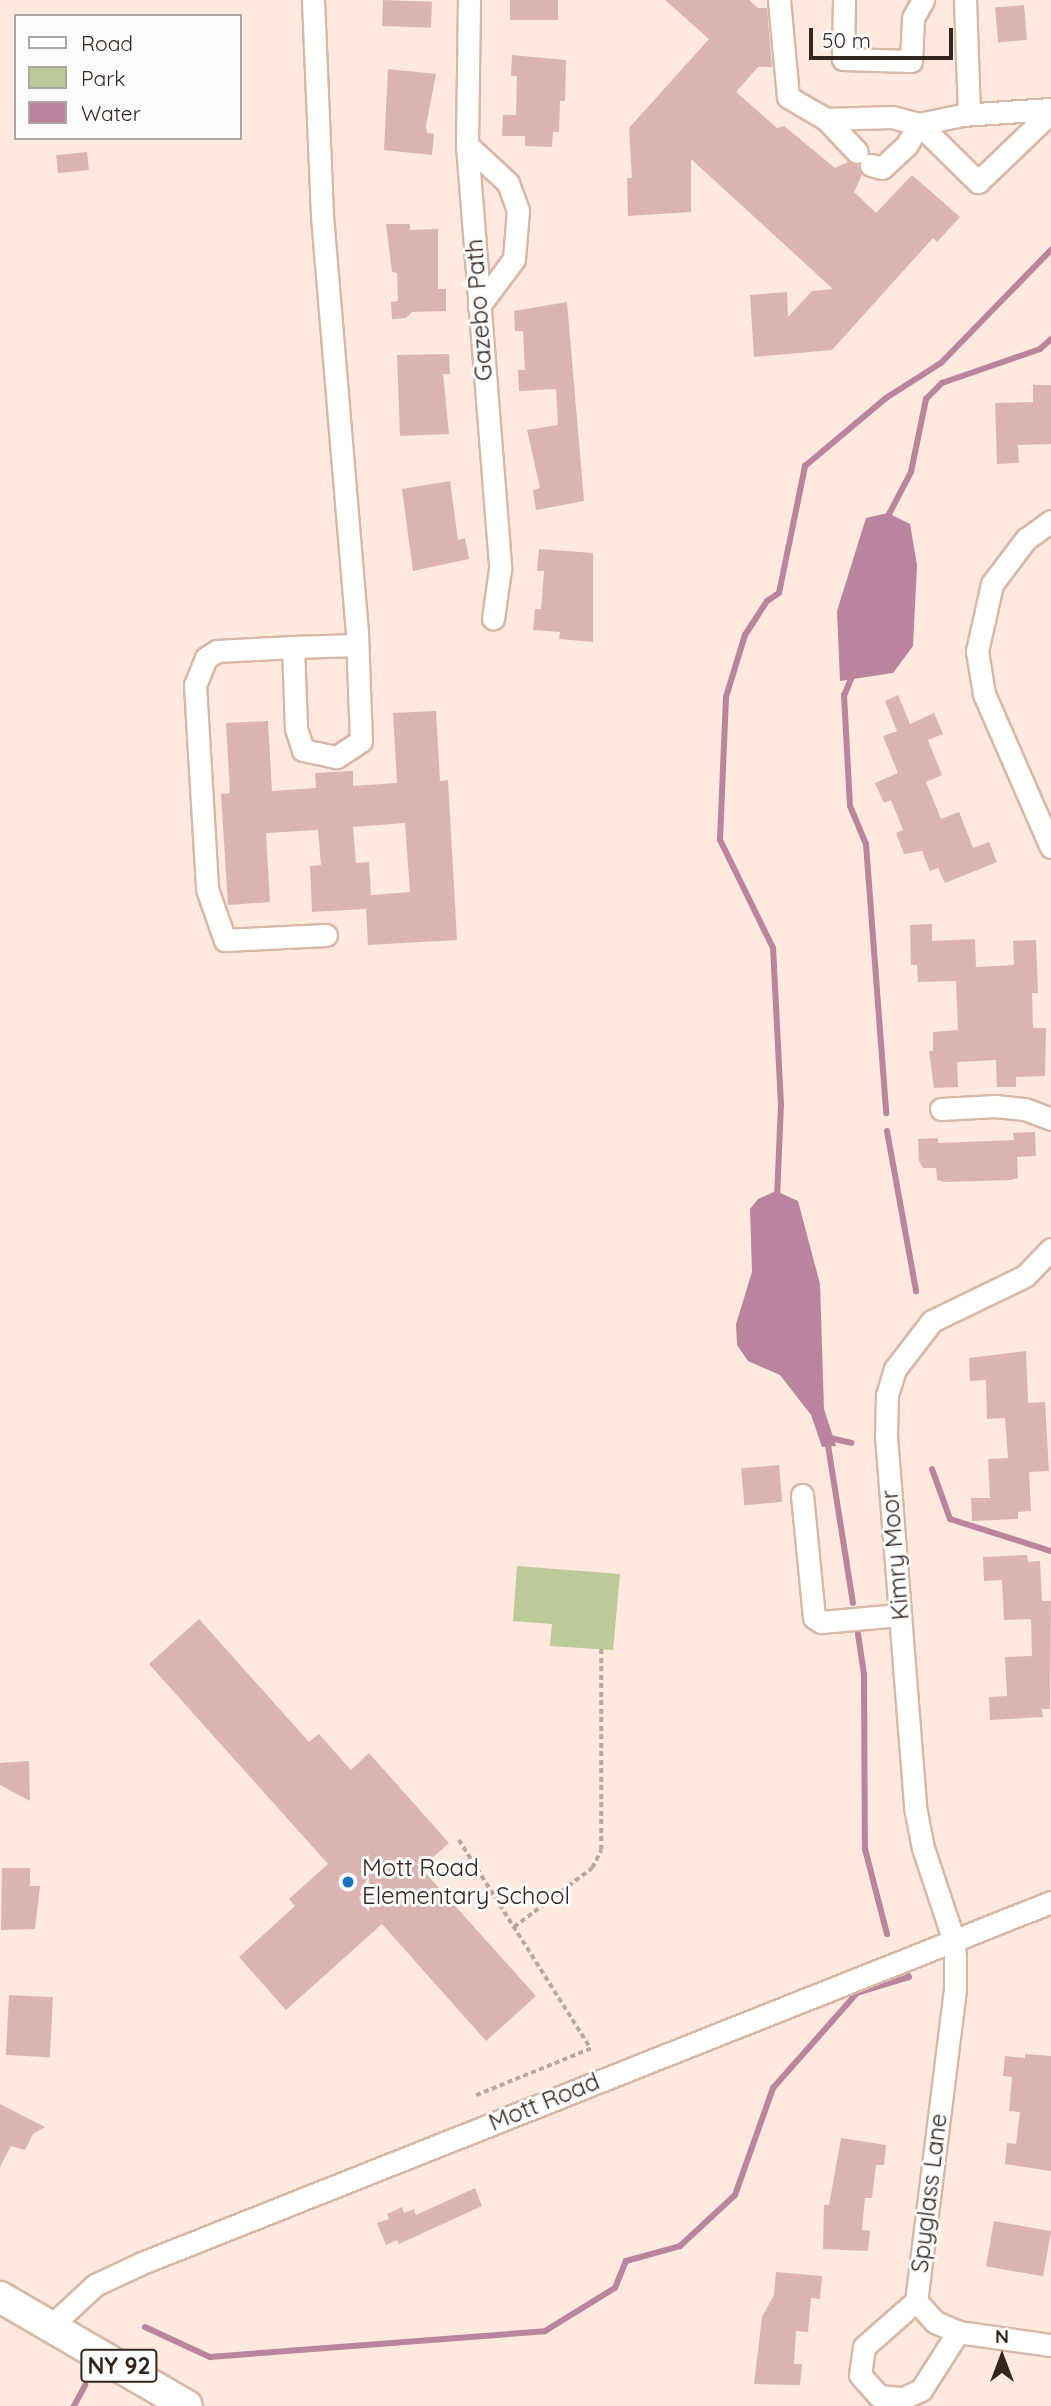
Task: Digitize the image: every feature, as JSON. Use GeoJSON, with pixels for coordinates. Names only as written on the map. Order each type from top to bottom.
{"type":"FeatureCollection","features":[{"type":"Feature","properties":{"kind":"highway","name":"NY 92"},"geometry":{"type":"LineString","coordinates":[[0,2297],[187,2406]]}},
{"type":"Feature","properties":{"kind":"street"},"geometry":{"type":"LineString","coordinates":[[293,647],[296,728],[303,750],[336,757],[361,741],[358,645],[322,216],[313,0]]}},
{"type":"Feature","properties":{"kind":"street","name":"Gazebo Path"},"geometry":{"type":"LineString","coordinates":[[469,0],[467,145],[500,569],[492,619]]}},
{"type":"Feature","properties":{"kind":"street"},"geometry":{"type":"LineString","coordinates":[[779,0],[788,97],[826,118],[864,159],[882,168],[906,146],[919,124]]}},
{"type":"Feature","properties":{"kind":"street"},"geometry":{"type":"LineString","coordinates":[[844,0],[843,59],[911,61],[913,18],[923,0]]}},
{"type":"Feature","properties":{"kind":"street"},"geometry":{"type":"LineString","coordinates":[[965,0],[969,114]]}},
{"type":"Feature","properties":{"kind":"street"},"geometry":{"type":"LineString","coordinates":[[826,118],[892,117],[919,124],[969,114],[1051,110]]}},
{"type":"Feature","properties":{"kind":"street"},"geometry":{"type":"LineString","coordinates":[[919,124],[978,182],[1051,110]]}},
{"type":"Feature","properties":{"kind":"street"},"geometry":{"type":"LineString","coordinates":[[467,145],[508,183],[518,210],[514,259],[479,306]]}},
{"type":"Feature","properties":{"kind":"street"},"geometry":{"type":"LineString","coordinates":[[1051,521],[1026,539],[992,584],[977,651],[984,694],[1051,847]]}},
{"type":"Feature","properties":{"kind":"street"},"geometry":{"type":"LineString","coordinates":[[326,935],[225,940],[207,889],[195,685],[206,658],[217,651],[358,645]]}},
{"type":"Feature","properties":{"kind":"street"},"geometry":{"type":"LineString","coordinates":[[941,1109],[995,1106],[1026,1110],[1051,1119]]}},
{"type":"Feature","properties":{"kind":"street","name":"Kimry Moor"},"geometry":{"type":"LineString","coordinates":[[953,1938],[923,1848],[915,1807],[886,1436],[887,1396],[895,1368],[932,1321],[1025,1276],[1051,1249]]}},
{"type":"Feature","properties":{"kind":"street"},"geometry":{"type":"LineString","coordinates":[[802,1495],[814,1617],[821,1622],[900,1615]]}},
{"type":"Feature","properties":{"kind":"street","name":"Mott Road"},"geometry":{"type":"LineString","coordinates":[[51,2326],[95,2285],[142,2263],[953,1938],[1051,1902]]}},
{"type":"Feature","properties":{"kind":"street","name":"Spyglass Lane"},"geometry":{"type":"LineString","coordinates":[[953,1938],[955,1989],[916,2301],[935,2322],[958,2332],[1051,2345]]}},
{"type":"Feature","properties":{"kind":"street"},"geometry":{"type":"LineString","coordinates":[[916,2301],[864,2347],[860,2375],[879,2396],[903,2398],[921,2390],[958,2332]]}},
{"type":"Feature","properties":{"kind":"path"},"geometry":{"type":"LineString","coordinates":[[514,1927],[598,1860],[604,1829],[601,1649]]}},
{"type":"Feature","properties":{"kind":"path"},"geometry":{"type":"LineString","coordinates":[[459,1840],[591,2049],[475,2096]]}},
{"type":"Feature","properties":{"kind":"green space"},"geometry":{"type":"Polygon","coordinates":[[[517,1566],[620,1574],[613,1650],[550,1646],[552,1624],[513,1621],[517,1566]]]}},
{"type":"Feature","properties":{"kind":"water"},"geometry":{"type":"Polygon","coordinates":[[[888,513],[910,524],[917,565],[913,646],[893,673],[840,681],[837,611],[866,518],[888,513]]]}},
{"type":"Feature","properties":{"kind":"water"},"geometry":{"type":"Polygon","coordinates":[[[776,1191],[798,1201],[820,1284],[824,1409],[836,1446],[822,1447],[811,1415],[780,1375],[748,1361],[737,1345],[736,1324],[752,1272],[750,1209],[758,1199],[776,1191]]]}},
{"type":"Feature","properties":{"kind":"building"},"geometry":{"type":"Polygon","coordinates":[[[383,0],[432,2],[431,28],[382,26],[383,0]]]}},
{"type":"Feature","properties":{"kind":"building"},"geometry":{"type":"Polygon","coordinates":[[[510,0],[558,0],[558,20],[510,20],[510,0]]]}},
{"type":"Feature","properties":{"kind":"building"},"geometry":{"type":"Polygon","coordinates":[[[665,0],[749,0],[758,8],[767,8],[772,67],[758,67],[736,92],[777,128],[784,126],[835,168],[848,162],[858,165],[862,175],[854,192],[876,213],[912,175],[960,217],[937,242],[933,238],[832,350],[754,357],[750,295],[787,292],[788,317],[812,291],[833,289],[691,159],[691,212],[628,216],[627,178],[632,178],[629,128],[709,39],[665,0]]]}},
{"type":"Feature","properties":{"kind":"building"},"geometry":{"type":"Polygon","coordinates":[[[1024,5],[1027,40],[998,42],[995,8],[1024,5]]]}},
{"type":"Feature","properties":{"kind":"building"},"geometry":{"type":"Polygon","coordinates":[[[512,55],[566,60],[565,101],[560,101],[559,132],[553,132],[552,147],[525,146],[525,136],[502,136],[503,115],[516,115],[517,76],[511,76],[512,55]]]}},
{"type":"Feature","properties":{"kind":"building"},"geometry":{"type":"Polygon","coordinates":[[[388,69],[436,74],[426,126],[427,133],[434,134],[432,155],[384,150],[388,69]]]}},
{"type":"Feature","properties":{"kind":"building"},"geometry":{"type":"Polygon","coordinates":[[[87,152],[89,170],[58,173],[56,155],[87,152]]]}},
{"type":"Feature","properties":{"kind":"building"},"geometry":{"type":"Polygon","coordinates":[[[386,224],[410,224],[410,230],[438,229],[438,289],[446,289],[446,311],[412,312],[406,318],[392,319],[391,302],[398,301],[397,273],[392,272],[386,224]]]}},
{"type":"Feature","properties":{"kind":"building"},"geometry":{"type":"Polygon","coordinates":[[[567,302],[584,501],[536,510],[533,490],[540,488],[527,430],[558,425],[556,389],[519,391],[518,370],[525,370],[523,331],[515,331],[514,311],[567,302]]]}},
{"type":"Feature","properties":{"kind":"building"},"geometry":{"type":"Polygon","coordinates":[[[449,354],[450,374],[443,374],[449,434],[400,436],[397,355],[449,354]]]}},
{"type":"Feature","properties":{"kind":"building"},"geometry":{"type":"Polygon","coordinates":[[[1033,385],[1051,385],[1051,444],[1018,445],[1019,463],[997,464],[995,403],[1033,402],[1033,385]]]}},
{"type":"Feature","properties":{"kind":"building"},"geometry":{"type":"Polygon","coordinates":[[[450,481],[458,540],[465,538],[469,559],[413,571],[402,489],[450,481]]]}},
{"type":"Feature","properties":{"kind":"building"},"geometry":{"type":"Polygon","coordinates":[[[539,549],[593,553],[593,642],[559,639],[560,632],[533,630],[535,609],[541,609],[544,571],[537,571],[539,549]]]}},
{"type":"Feature","properties":{"kind":"building"},"geometry":{"type":"Polygon","coordinates":[[[898,695],[910,724],[934,713],[943,734],[928,740],[942,775],[926,782],[941,819],[959,812],[973,848],[989,842],[997,862],[945,883],[938,868],[930,871],[922,851],[904,854],[896,833],[903,830],[891,800],[884,803],[875,783],[898,773],[883,736],[897,731],[885,701],[898,695]]]}},
{"type":"Feature","properties":{"kind":"building"},"geometry":{"type":"Polygon","coordinates":[[[436,711],[440,781],[448,780],[457,940],[368,945],[366,909],[312,912],[310,866],[321,865],[318,830],[266,833],[270,902],[228,905],[221,794],[230,793],[226,723],[268,721],[272,791],[316,788],[315,773],[353,771],[353,786],[397,783],[393,713],[436,711]],[[405,823],[353,827],[356,863],[369,862],[371,895],[410,892],[405,823]]]}},
{"type":"Feature","properties":{"kind":"building"},"geometry":{"type":"Polygon","coordinates":[[[932,924],[932,941],[975,939],[976,967],[1014,965],[1013,941],[1036,940],[1038,993],[1032,993],[1033,1028],[1046,1028],[1045,1076],[1016,1077],[1016,1087],[997,1087],[996,1060],[957,1062],[958,1087],[934,1088],[929,1051],[933,1051],[933,1032],[958,1030],[956,981],[918,982],[917,965],[911,965],[910,925],[932,924]]]}},
{"type":"Feature","properties":{"kind":"building"},"geometry":{"type":"Polygon","coordinates":[[[1035,1132],[1036,1156],[1017,1157],[1018,1178],[1011,1180],[944,1182],[937,1180],[936,1168],[923,1168],[919,1161],[918,1139],[938,1138],[938,1143],[1014,1140],[1013,1133],[1035,1132]]]}},
{"type":"Feature","properties":{"kind":"building"},"geometry":{"type":"Polygon","coordinates":[[[1026,1351],[1028,1403],[1045,1402],[1049,1471],[1029,1472],[1031,1511],[1018,1512],[1018,1519],[972,1521],[971,1498],[990,1498],[988,1459],[1008,1458],[1005,1418],[987,1419],[986,1380],[970,1381],[969,1358],[1026,1351]]]}},
{"type":"Feature","properties":{"kind":"building"},"geometry":{"type":"Polygon","coordinates":[[[779,1465],[782,1502],[744,1505],[741,1468],[779,1465]]]}},
{"type":"Feature","properties":{"kind":"building"},"geometry":{"type":"Polygon","coordinates":[[[1027,1555],[1028,1562],[1040,1561],[1042,1601],[1051,1601],[1050,1709],[1042,1709],[1043,1717],[990,1720],[989,1697],[1007,1696],[1005,1657],[1032,1656],[1031,1619],[1004,1620],[1002,1580],[984,1581],[983,1557],[1027,1555]]]}},
{"type":"Feature","properties":{"kind":"building"},"geometry":{"type":"Polygon","coordinates":[[[199,1619],[309,1742],[319,1734],[351,1770],[369,1753],[449,1843],[421,1868],[536,1996],[486,2041],[382,1924],[286,2010],[239,1957],[295,1906],[289,1899],[328,1864],[149,1664],[199,1619]]]}},
{"type":"Feature","properties":{"kind":"building"},"geometry":{"type":"Polygon","coordinates":[[[29,1761],[30,1801],[0,1785],[0,1763],[29,1761]]]}},
{"type":"Feature","properties":{"kind":"building"},"geometry":{"type":"Polygon","coordinates":[[[2,1868],[30,1868],[30,1886],[40,1886],[35,1929],[1,1930],[2,1868]]]}},
{"type":"Feature","properties":{"kind":"building"},"geometry":{"type":"Polygon","coordinates":[[[9,1995],[53,1997],[50,2057],[6,2055],[9,1995]]]}},
{"type":"Feature","properties":{"kind":"building"},"geometry":{"type":"Polygon","coordinates":[[[1025,2054],[1051,2056],[1051,2171],[1005,2164],[1007,2143],[1016,2144],[1020,2112],[1009,2111],[1012,2077],[1003,2076],[1005,2056],[1025,2058],[1025,2054]]]}},
{"type":"Feature","properties":{"kind":"building"},"geometry":{"type":"Polygon","coordinates":[[[0,2104],[45,2127],[33,2134],[25,2150],[11,2146],[0,2167],[0,2104]]]}},
{"type":"Feature","properties":{"kind":"building"},"geometry":{"type":"Polygon","coordinates":[[[841,2138],[886,2145],[884,2165],[876,2165],[872,2198],[865,2198],[862,2230],[870,2231],[868,2251],[823,2249],[824,2205],[829,2205],[841,2138]]]}},
{"type":"Feature","properties":{"kind":"building"},"geometry":{"type":"Polygon","coordinates":[[[475,2188],[482,2206],[399,2244],[397,2240],[386,2245],[377,2223],[389,2219],[387,2214],[402,2207],[404,2213],[414,2209],[416,2215],[475,2188]]]}},
{"type":"Feature","properties":{"kind":"building"},"geometry":{"type":"Polygon","coordinates":[[[994,2221],[1051,2231],[1043,2276],[986,2266],[994,2221]]]}},
{"type":"Feature","properties":{"kind":"building"},"geometry":{"type":"Polygon","coordinates":[[[776,2272],[822,2276],[820,2299],[811,2298],[808,2332],[796,2331],[794,2364],[802,2364],[800,2385],[754,2384],[762,2317],[774,2295],[776,2272]]]}},
{"type":"Feature","properties":{"kind":"waterway"},"geometry":{"type":"LineString","coordinates":[[777,1199],[781,1105],[773,948],[720,840],[726,697],[745,635],[767,601],[779,593],[805,466],[886,398],[941,363],[1051,250]]}},
{"type":"Feature","properties":{"kind":"waterway"},"geometry":{"type":"LineString","coordinates":[[887,518],[911,472],[926,399],[942,383],[1040,349],[1051,339]]}},
{"type":"Feature","properties":{"kind":"waterway"},"geometry":{"type":"LineString","coordinates":[[854,672],[844,695],[850,806],[866,844],[886,1113]]}},
{"type":"Feature","properties":{"kind":"waterway"},"geometry":{"type":"LineString","coordinates":[[887,1131],[916,1291]]}},
{"type":"Feature","properties":{"kind":"waterway"},"geometry":{"type":"LineString","coordinates":[[830,1438],[851,1443]]}},
{"type":"Feature","properties":{"kind":"waterway"},"geometry":{"type":"LineString","coordinates":[[827,1439],[853,1603]]}},
{"type":"Feature","properties":{"kind":"waterway"},"geometry":{"type":"LineString","coordinates":[[932,1469],[950,1519],[1051,1551]]}},
{"type":"Feature","properties":{"kind":"waterway"},"geometry":{"type":"LineString","coordinates":[[858,1634],[864,1674],[865,1849],[887,1934]]}},
{"type":"Feature","properties":{"kind":"waterway"},"geometry":{"type":"LineString","coordinates":[[145,2327],[210,2357],[545,2331],[615,2288],[626,2261],[680,2246],[735,2195],[773,2088],[857,1993],[909,1977],[907,1974]]}},
{"type":"Feature","properties":{"kind":"waterway"},"geometry":{"type":"LineString","coordinates":[[74,2406],[85,2385]]}},
{"type":"Feature","properties":{"kind":"place","name":"Mott Road Elementary School"},"geometry":{"type":"Point","coordinates":[348,1882]}}]}
